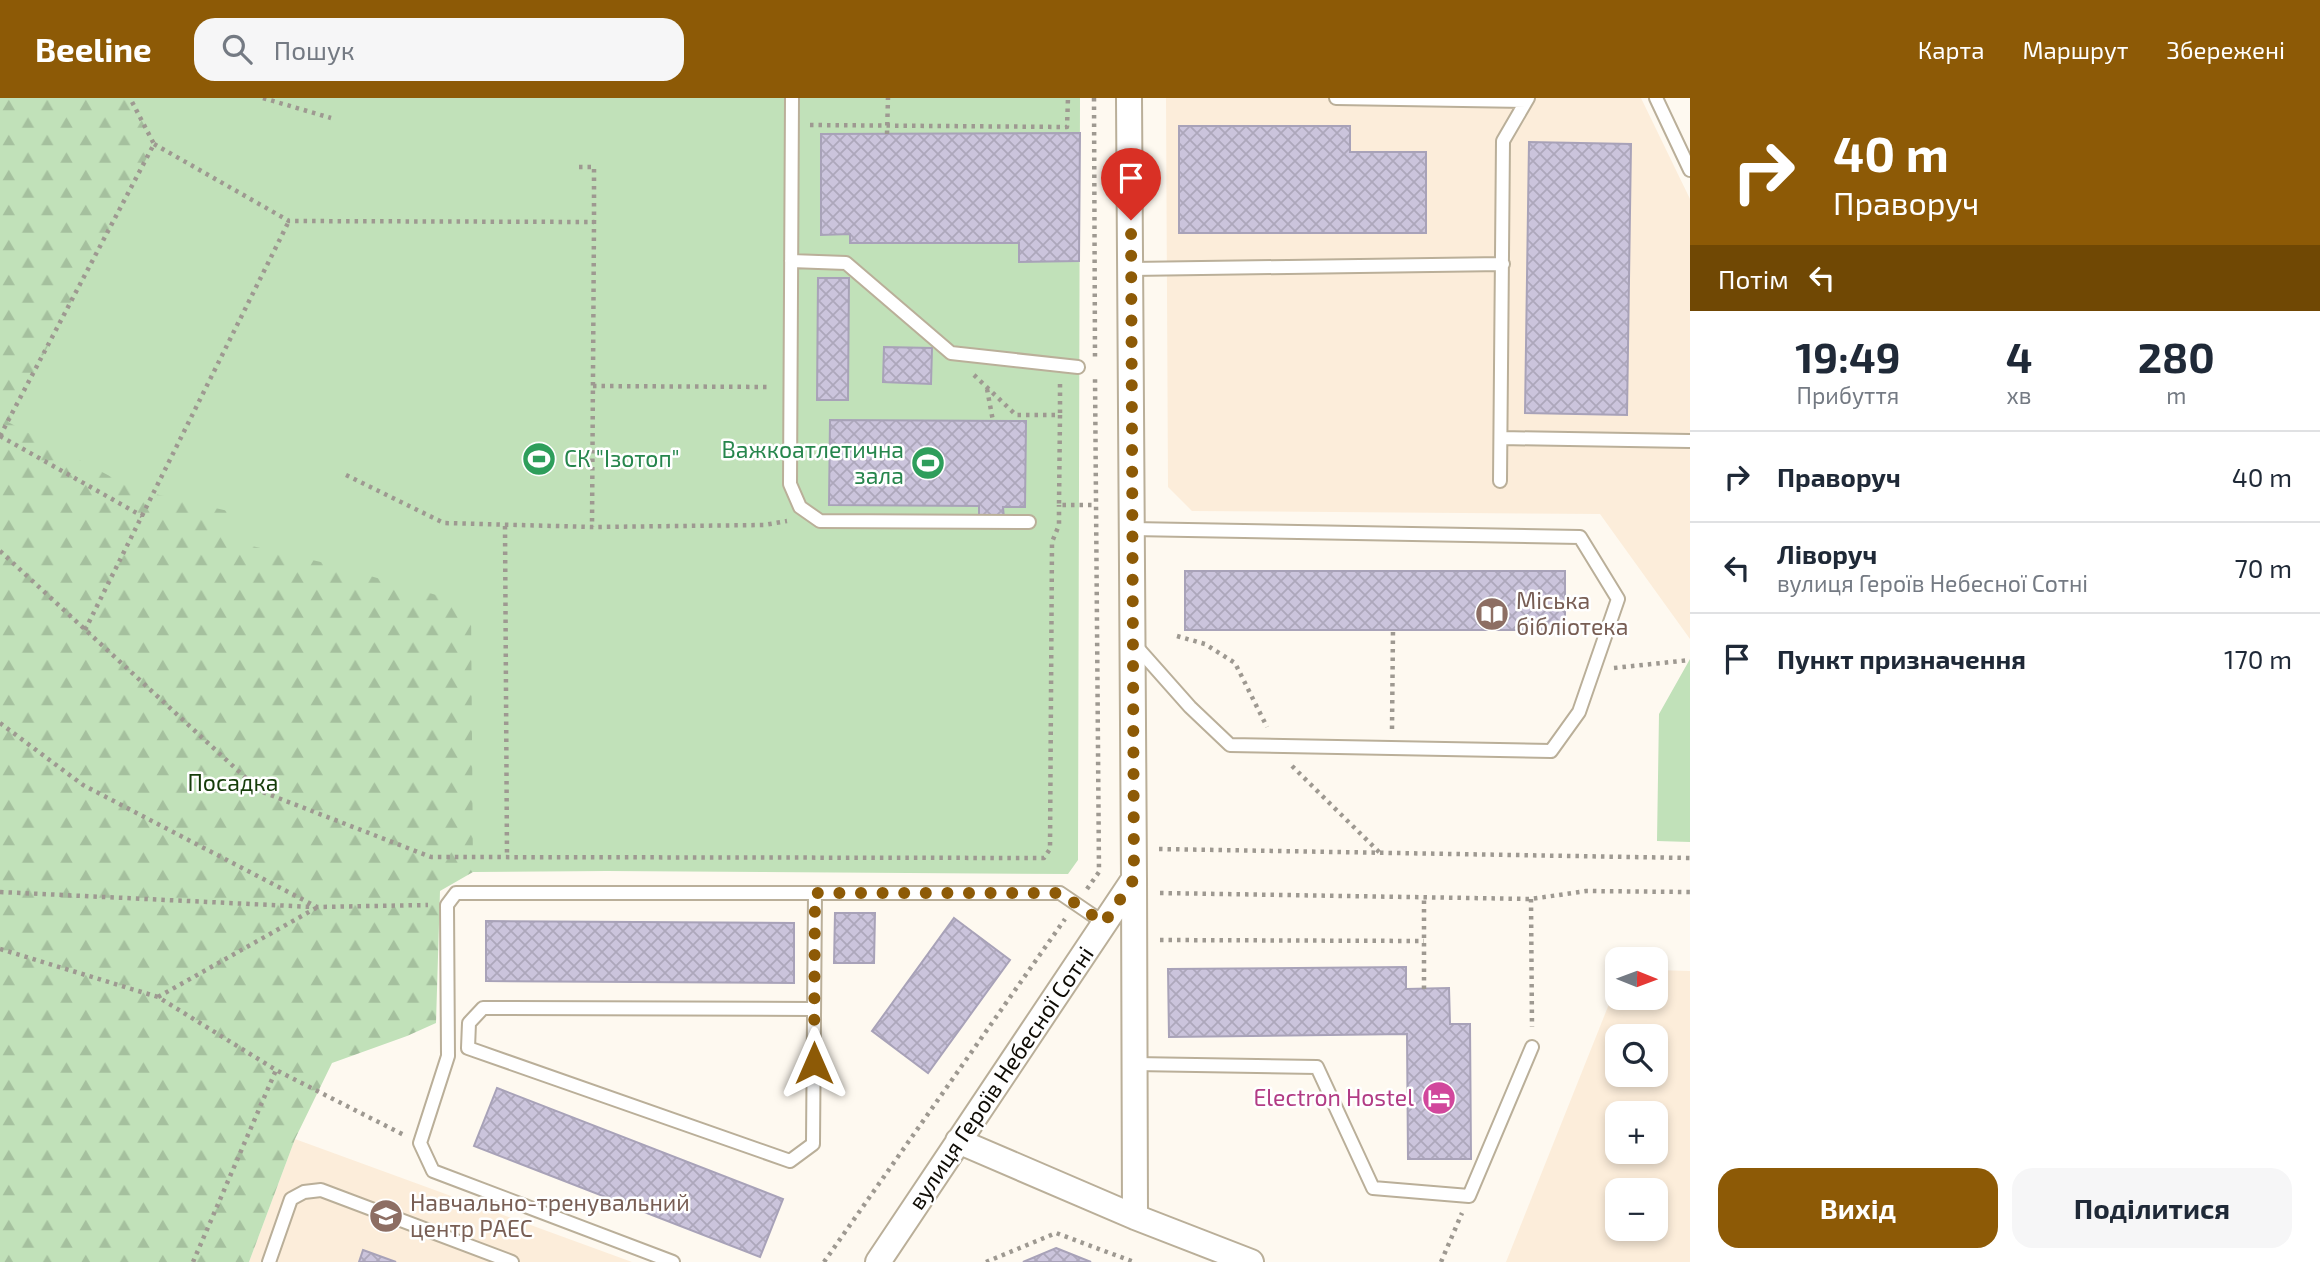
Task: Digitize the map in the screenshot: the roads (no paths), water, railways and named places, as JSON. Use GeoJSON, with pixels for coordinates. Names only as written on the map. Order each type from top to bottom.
{"type":"FeatureCollection","features":[{"type":"Feature","properties":{"kind":"street"},"geometry":{"type":"LineString","coordinates":[[1129,98],[1135,1217]]}},
{"type":"Feature","properties":{"kind":"street","name":"вулиця Героїв Небесної Сотні"},"geometry":{"type":"LineString","coordinates":[[878,1262],[1104,923],[1134,886]]}},
{"type":"Feature","properties":{"kind":"street"},"geometry":{"type":"LineString","coordinates":[[958,1141],[1135,1217],[1251,1262]]}},
{"type":"Feature","properties":{"kind":"lane"},"geometry":{"type":"LineString","coordinates":[[792,98],[790,484],[800,507],[820,521],[1029,522]]}},
{"type":"Feature","properties":{"kind":"lane"},"geometry":{"type":"LineString","coordinates":[[1336,98],[1527,100],[1503,141],[1500,481]]}},
{"type":"Feature","properties":{"kind":"lane"},"geometry":{"type":"LineString","coordinates":[[1656,98],[1690,170]]}},
{"type":"Feature","properties":{"kind":"lane"},"geometry":{"type":"LineString","coordinates":[[791,261],[846,263],[951,353],[1078,366]]}},
{"type":"Feature","properties":{"kind":"lane"},"geometry":{"type":"LineString","coordinates":[[1131,269],[1503,264]]}},
{"type":"Feature","properties":{"kind":"lane"},"geometry":{"type":"LineString","coordinates":[[1501,438],[1689,441]]}},
{"type":"Feature","properties":{"kind":"lane"},"geometry":{"type":"LineString","coordinates":[[1132,529],[1580,537],[1618,599],[1579,712],[1551,751],[1230,745],[1190,707],[1133,642]]}},
{"type":"Feature","properties":{"kind":"lane"},"geometry":{"type":"LineString","coordinates":[[673,1262],[433,1171],[420,1143],[448,1056],[447,905],[456,893],[1060,893],[1104,923]]}},
{"type":"Feature","properties":{"kind":"lane"},"geometry":{"type":"LineString","coordinates":[[814,1009],[482,1008],[469,1023],[468,1048],[790,1161],[813,1144],[815,893]]}},
{"type":"Feature","properties":{"kind":"lane"},"geometry":{"type":"LineString","coordinates":[[1135,1064],[1317,1067],[1373,1188],[1469,1196],[1532,1047]]}},
{"type":"Feature","properties":{"kind":"lane"},"geometry":{"type":"LineString","coordinates":[[269,1262],[291,1199],[304,1192],[321,1190],[512,1262]]}},
{"type":"Feature","properties":{"kind":"place","name":"СК \"Ізотоп\""},"geometry":{"type":"Point","coordinates":[539,459]}},
{"type":"Feature","properties":{"kind":"place","name":"Важкоатлетична зала"},"geometry":{"type":"Point","coordinates":[928,463]}},
{"type":"Feature","properties":{"kind":"place","name":"Міська бібліотека"},"geometry":{"type":"Point","coordinates":[1492,614]}},
{"type":"Feature","properties":{"kind":"place","name":"Electron Hostel"},"geometry":{"type":"Point","coordinates":[1439,1098]}},
{"type":"Feature","properties":{"kind":"place","name":"Навчально-тренувальний центр РАЕС"},"geometry":{"type":"Point","coordinates":[386,1216]}},
{"type":"Feature","properties":{"kind":"park label","name":"Посадка"},"geometry":{"type":"Point","coordinates":[233,783]}}]}
